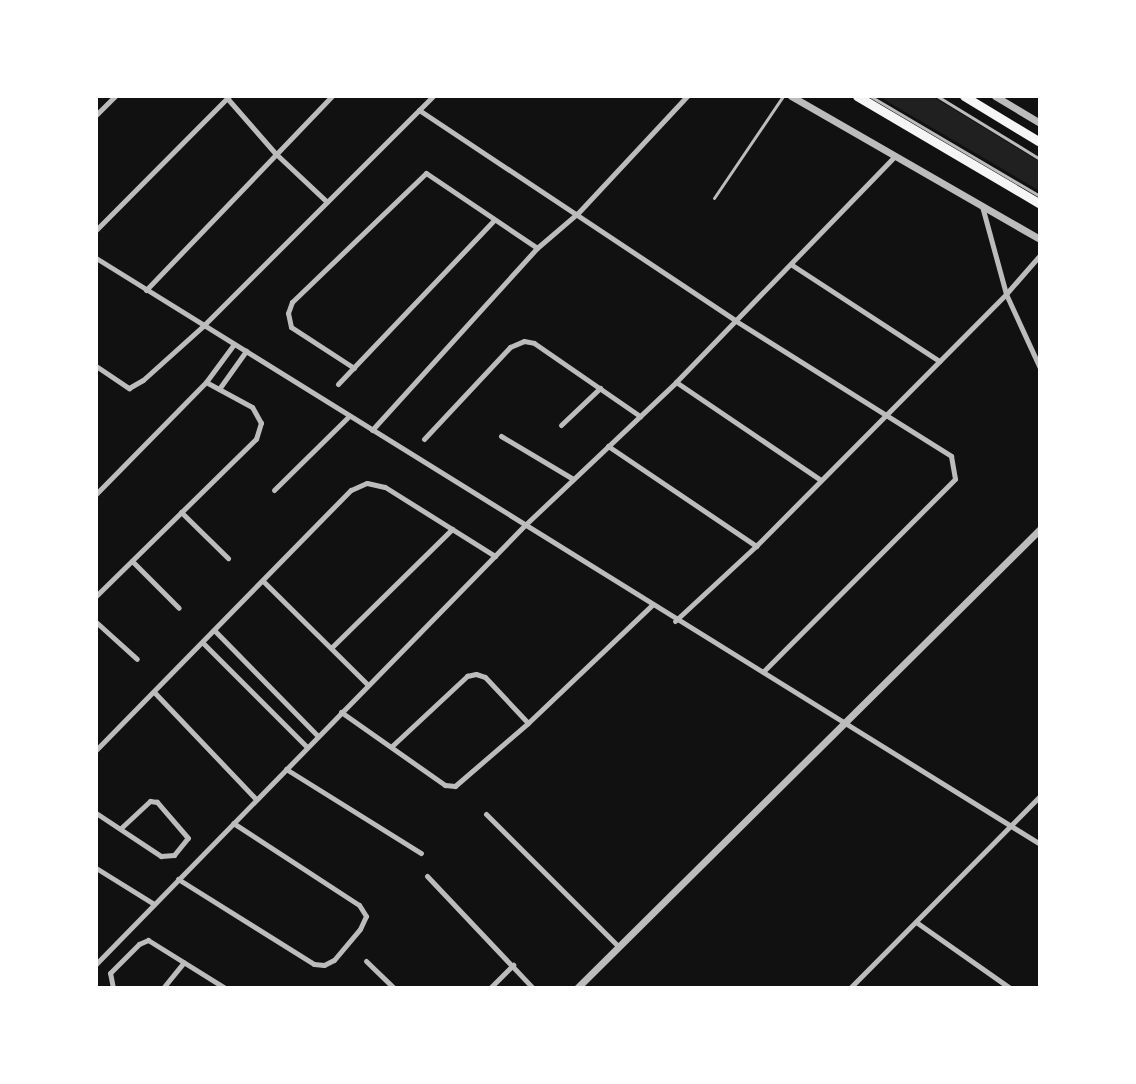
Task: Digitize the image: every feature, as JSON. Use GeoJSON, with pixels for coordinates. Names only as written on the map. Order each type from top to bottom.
{"type":"FeatureCollection","features":[{"type":"Feature","properties":{"kind":"highway"},"geometry":{"type":"LineString","coordinates":[[857,96],[1040,204]]}},
{"type":"Feature","properties":{"kind":"highway"},"geometry":{"type":"LineString","coordinates":[[964,96],[1040,142]]}},
{"type":"Feature","properties":{"kind":"street"},"geometry":{"type":"LineString","coordinates":[[96,115],[115,96]]}},
{"type":"Feature","properties":{"kind":"street"},"geometry":{"type":"LineString","coordinates":[[146,290],[332,96]]}},
{"type":"Feature","properties":{"kind":"street"},"geometry":{"type":"LineString","coordinates":[[96,366],[129,388],[203,326],[433,96]]}},
{"type":"Feature","properties":{"kind":"street"},"geometry":{"type":"LineString","coordinates":[[372,430],[537,248],[578,213],[687,96]]}},
{"type":"Feature","properties":{"kind":"street"},"geometry":{"type":"LineString","coordinates":[[791,96],[1040,239]]}},
{"type":"Feature","properties":{"kind":"street"},"geometry":{"type":"LineString","coordinates":[[995,96],[1040,123]]}},
{"type":"Feature","properties":{"kind":"street"},"geometry":{"type":"LineString","coordinates":[[96,230],[228,97],[275,153],[327,202]]}},
{"type":"Feature","properties":{"kind":"street"},"geometry":{"type":"LineString","coordinates":[[419,110],[578,213],[736,321],[951,456],[955,479],[763,672]]}},
{"type":"Feature","properties":{"kind":"street"},"geometry":{"type":"LineString","coordinates":[[97,962],[525,525],[676,382],[895,156]]}},
{"type":"Feature","properties":{"kind":"street"},"geometry":{"type":"LineString","coordinates":[[354,368],[291,327],[288,313],[292,302],[426,173],[537,248]]}},
{"type":"Feature","properties":{"kind":"street"},"geometry":{"type":"LineString","coordinates":[[981,204],[1006,294],[1040,368]]}},
{"type":"Feature","properties":{"kind":"street"},"geometry":{"type":"LineString","coordinates":[[338,384],[494,220]]}},
{"type":"Feature","properties":{"kind":"street"},"geometry":{"type":"LineString","coordinates":[[675,621],[756,546],[1006,294],[1040,255]]}},
{"type":"Feature","properties":{"kind":"street"},"geometry":{"type":"LineString","coordinates":[[96,258],[675,621],[763,672],[1040,844]]}},
{"type":"Feature","properties":{"kind":"street"},"geometry":{"type":"LineString","coordinates":[[792,264],[939,360]]}},
{"type":"Feature","properties":{"kind":"street"},"geometry":{"type":"LineString","coordinates":[[424,440],[510,347],[524,341],[534,343],[640,416]]}},
{"type":"Feature","properties":{"kind":"street"},"geometry":{"type":"LineString","coordinates":[[96,494],[206,382],[234,344]]}},
{"type":"Feature","properties":{"kind":"street"},"geometry":{"type":"LineString","coordinates":[[219,389],[246,351]]}},
{"type":"Feature","properties":{"kind":"street"},"geometry":{"type":"LineString","coordinates":[[96,379],[102,372]]}},
{"type":"Feature","properties":{"kind":"street"},"geometry":{"type":"LineString","coordinates":[[96,596],[256,439],[261,423],[252,407],[206,382]]}},
{"type":"Feature","properties":{"kind":"street"},"geometry":{"type":"LineString","coordinates":[[676,382],[821,480]]}},
{"type":"Feature","properties":{"kind":"street"},"geometry":{"type":"LineString","coordinates":[[561,425],[600,388]]}},
{"type":"Feature","properties":{"kind":"street"},"geometry":{"type":"LineString","coordinates":[[274,490],[348,417]]}},
{"type":"Feature","properties":{"kind":"street"},"geometry":{"type":"LineString","coordinates":[[501,436],[573,479]]}},
{"type":"Feature","properties":{"kind":"street"},"geometry":{"type":"LineString","coordinates":[[608,446],[756,546]]}},
{"type":"Feature","properties":{"kind":"street"},"geometry":{"type":"LineString","coordinates":[[96,750],[264,582],[351,490],[367,483],[385,487],[495,556]]}},
{"type":"Feature","properties":{"kind":"street"},"geometry":{"type":"LineString","coordinates":[[181,512],[228,558]]}},
{"type":"Feature","properties":{"kind":"street"},"geometry":{"type":"LineString","coordinates":[[331,648],[452,529]]}},
{"type":"Feature","properties":{"kind":"street"},"geometry":{"type":"LineString","coordinates":[[577,988],[1040,529]]}},
{"type":"Feature","properties":{"kind":"street"},"geometry":{"type":"LineString","coordinates":[[132,561],[179,608]]}},
{"type":"Feature","properties":{"kind":"street"},"geometry":{"type":"LineString","coordinates":[[264,582],[368,686]]}},
{"type":"Feature","properties":{"kind":"street"},"geometry":{"type":"LineString","coordinates":[[341,712],[445,785],[455,786],[528,723],[651,605]]}},
{"type":"Feature","properties":{"kind":"street"},"geometry":{"type":"LineString","coordinates":[[96,622],[137,659]]}},
{"type":"Feature","properties":{"kind":"street"},"geometry":{"type":"LineString","coordinates":[[215,631],[318,736]]}},
{"type":"Feature","properties":{"kind":"street"},"geometry":{"type":"LineString","coordinates":[[203,643],[307,747]]}},
{"type":"Feature","properties":{"kind":"street"},"geometry":{"type":"LineString","coordinates":[[392,746],[467,676],[476,674],[484,677],[528,723]]}},
{"type":"Feature","properties":{"kind":"street"},"geometry":{"type":"LineString","coordinates":[[154,692],[256,799]]}},
{"type":"Feature","properties":{"kind":"street"},"geometry":{"type":"LineString","coordinates":[[286,769],[421,853]]}},
{"type":"Feature","properties":{"kind":"street"},"geometry":{"type":"LineString","coordinates":[[854,987],[1040,796]]}},
{"type":"Feature","properties":{"kind":"street"},"geometry":{"type":"LineString","coordinates":[[96,813],[122,828],[161,856],[174,855],[188,838],[157,802],[150,801],[122,828]]}},
{"type":"Feature","properties":{"kind":"street"},"geometry":{"type":"LineString","coordinates":[[486,814],[618,946]]}},
{"type":"Feature","properties":{"kind":"street"},"geometry":{"type":"LineString","coordinates":[[178,879],[314,964],[324,965],[334,960],[360,929],[366,916],[359,905],[233,823]]}},
{"type":"Feature","properties":{"kind":"street"},"geometry":{"type":"LineString","coordinates":[[96,868],[154,904]]}},
{"type":"Feature","properties":{"kind":"street"},"geometry":{"type":"LineString","coordinates":[[427,876],[533,988]]}},
{"type":"Feature","properties":{"kind":"street"},"geometry":{"type":"LineString","coordinates":[[916,922],[1010,988]]}},
{"type":"Feature","properties":{"kind":"street"},"geometry":{"type":"LineString","coordinates":[[113,988],[109,980],[110,973],[124,958],[148,940],[225,988]]}},
{"type":"Feature","properties":{"kind":"street"},"geometry":{"type":"LineString","coordinates":[[366,961],[394,988]]}},
{"type":"Feature","properties":{"kind":"street"},"geometry":{"type":"LineString","coordinates":[[163,988],[184,962]]}},
{"type":"Feature","properties":{"kind":"street"},"geometry":{"type":"LineString","coordinates":[[490,988],[513,965]]}},
{"type":"Feature","properties":{"kind":"lane"},"geometry":{"type":"LineString","coordinates":[[714,198],[783,96]]}},
{"type":"Feature","properties":{"kind":"lane"},"geometry":{"type":"LineString","coordinates":[[870,96],[1040,196]]}},
{"type":"Feature","properties":{"kind":"lane"},"geometry":{"type":"LineString","coordinates":[[937,96],[1040,159]]}},
{"type":"Feature","properties":{"kind":"shaded area"},"geometry":{"type":"Polygon","coordinates":[[[878,96],[932,96],[1040,162],[1040,191],[878,96]]]}}]}
